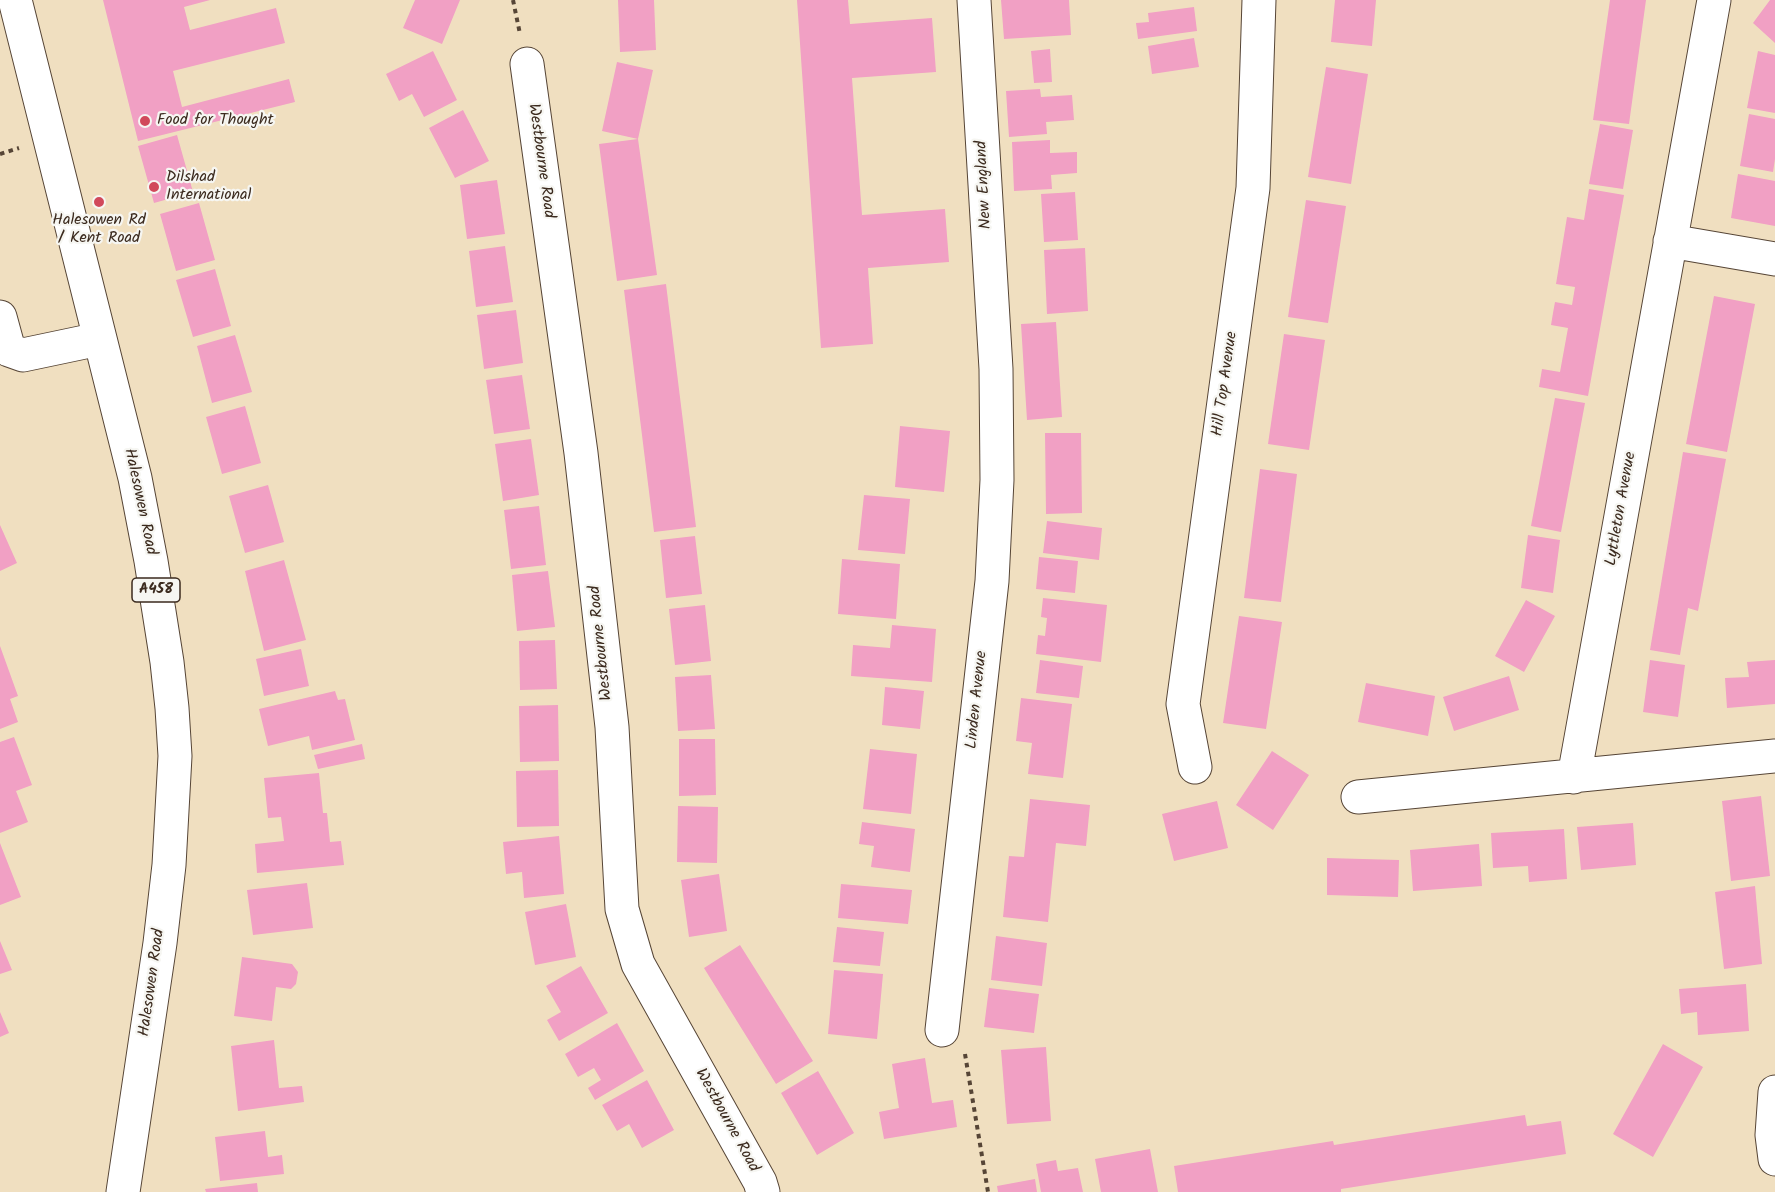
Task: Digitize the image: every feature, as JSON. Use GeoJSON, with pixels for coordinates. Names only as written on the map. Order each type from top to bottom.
{"type":"FeatureCollection","features":[{"type":"Feature","properties":{"kind":"main road","name":"Halesowen Road"},"geometry":{"type":"LineString","coordinates":[[15,0],[135,478],[152,561],[167,662],[175,756],[169,865],[160,943],[123,1192]]}},
{"type":"Feature","properties":{"kind":"main road","name":"New England"},"geometry":{"type":"LineString","coordinates":[[974,0],[996,369]]}},
{"type":"Feature","properties":{"kind":"main road","name":"Hill Top Avenue"},"geometry":{"type":"LineString","coordinates":[[1195,767],[1183,704],[1252,188],[1259,0]]}},
{"type":"Feature","properties":{"kind":"main road","name":"Lyttleton Avenue"},"geometry":{"type":"LineString","coordinates":[[1574,777],[1714,0]]}},
{"type":"Feature","properties":{"kind":"main road","name":"Westbourne Road"},"geometry":{"type":"LineString","coordinates":[[527,64],[586,501],[612,727],[622,909],[638,964],[760,1182],[763,1192]]}},
{"type":"Feature","properties":{"kind":"main road"},"geometry":{"type":"LineString","coordinates":[[1670,241],[1775,259]]}},
{"type":"Feature","properties":{"kind":"main road"},"geometry":{"type":"LineString","coordinates":[[0,317],[9,350],[23,355],[99,339]]}},
{"type":"Feature","properties":{"kind":"main road","name":"Linden Avenue"},"geometry":{"type":"LineString","coordinates":[[942,1030],[992,581],[997,480],[996,369]]}},
{"type":"Feature","properties":{"kind":"main road"},"geometry":{"type":"LineString","coordinates":[[1358,797],[1775,756]]}},
{"type":"Feature","properties":{"kind":"main road"},"geometry":{"type":"LineString","coordinates":[[1775,1092],[1772,1135],[1775,1159]]}},
{"type":"Feature","properties":{"kind":"path"},"geometry":{"type":"LineString","coordinates":[[942,1030],[962,1036],[988,1192]]}},
{"type":"Feature","properties":{"kind":"building"},"geometry":{"type":"Polygon","coordinates":[[[103,0],[210,0],[184,7],[190,30],[276,8],[285,43],[173,71],[182,107],[289,79],[295,102],[138,141],[103,0]]]}},
{"type":"Feature","properties":{"kind":"building"},"geometry":{"type":"Polygon","coordinates":[[[415,0],[460,0],[442,44],[403,28],[415,0]]]}},
{"type":"Feature","properties":{"kind":"building"},"geometry":{"type":"Polygon","coordinates":[[[618,0],[654,0],[656,50],[620,52],[618,0]]]}},
{"type":"Feature","properties":{"kind":"building"},"geometry":{"type":"Polygon","coordinates":[[[797,0],[848,0],[850,24],[932,18],[936,72],[852,78],[862,215],[945,209],[949,262],[868,268],[873,344],[821,348],[797,0]]]}},
{"type":"Feature","properties":{"kind":"building"},"geometry":{"type":"Polygon","coordinates":[[[1001,0],[1069,0],[1071,35],[1004,39],[1001,0]]]}},
{"type":"Feature","properties":{"kind":"building"},"geometry":{"type":"Polygon","coordinates":[[[1335,0],[1376,0],[1372,46],[1331,42],[1335,0]]]}},
{"type":"Feature","properties":{"kind":"building"},"geometry":{"type":"Polygon","coordinates":[[[1610,0],[1646,0],[1629,124],[1593,120],[1610,0]]]}},
{"type":"Feature","properties":{"kind":"building"},"geometry":{"type":"Polygon","coordinates":[[[1770,0],[1775,0],[1775,43],[1753,23],[1770,0]]]}},
{"type":"Feature","properties":{"kind":"building"},"geometry":{"type":"Polygon","coordinates":[[[1194,7],[1197,31],[1138,39],[1136,23],[1149,22],[1148,13],[1194,7]]]}},
{"type":"Feature","properties":{"kind":"building"},"geometry":{"type":"Polygon","coordinates":[[[1194,38],[1199,67],[1152,74],[1148,46],[1194,38]]]}},
{"type":"Feature","properties":{"kind":"building"},"geometry":{"type":"Polygon","coordinates":[[[1050,49],[1052,82],[1034,83],[1031,51],[1050,49]]]}},
{"type":"Feature","properties":{"kind":"building"},"geometry":{"type":"Polygon","coordinates":[[[433,51],[457,100],[424,117],[412,94],[399,101],[386,74],[433,51]]]}},
{"type":"Feature","properties":{"kind":"building"},"geometry":{"type":"Polygon","coordinates":[[[1758,51],[1775,55],[1775,113],[1747,108],[1758,51]]]}},
{"type":"Feature","properties":{"kind":"building"},"geometry":{"type":"Polygon","coordinates":[[[617,62],[653,70],[638,139],[602,131],[617,62]]]}},
{"type":"Feature","properties":{"kind":"building"},"geometry":{"type":"Polygon","coordinates":[[[1326,67],[1368,74],[1351,184],[1308,177],[1326,67]]]}},
{"type":"Feature","properties":{"kind":"building"},"geometry":{"type":"Polygon","coordinates":[[[1040,89],[1041,97],[1072,95],[1074,120],[1046,122],[1047,134],[1009,137],[1006,91],[1040,89]]]}},
{"type":"Feature","properties":{"kind":"building"},"geometry":{"type":"Polygon","coordinates":[[[463,110],[489,161],[455,178],[429,128],[463,110]]]}},
{"type":"Feature","properties":{"kind":"building"},"geometry":{"type":"Polygon","coordinates":[[[1749,114],[1775,119],[1773,172],[1740,166],[1749,114]]]}},
{"type":"Feature","properties":{"kind":"building"},"geometry":{"type":"Polygon","coordinates":[[[1600,124],[1633,130],[1623,189],[1589,184],[1600,124]]]}},
{"type":"Feature","properties":{"kind":"building"},"geometry":{"type":"Polygon","coordinates":[[[177,135],[193,192],[154,203],[138,146],[177,135]]]}},
{"type":"Feature","properties":{"kind":"building"},"geometry":{"type":"Polygon","coordinates":[[[638,139],[657,275],[617,281],[599,144],[638,139]]]}},
{"type":"Feature","properties":{"kind":"building"},"geometry":{"type":"Polygon","coordinates":[[[1050,140],[1050,153],[1077,152],[1077,173],[1051,175],[1052,189],[1014,191],[1012,142],[1050,140]]]}},
{"type":"Feature","properties":{"kind":"building"},"geometry":{"type":"Polygon","coordinates":[[[1738,174],[1775,181],[1775,226],[1731,218],[1738,174]]]}},
{"type":"Feature","properties":{"kind":"building"},"geometry":{"type":"Polygon","coordinates":[[[497,180],[505,234],[467,239],[460,185],[497,180]]]}},
{"type":"Feature","properties":{"kind":"building"},"geometry":{"type":"Polygon","coordinates":[[[1589,189],[1624,195],[1588,396],[1539,387],[1542,369],[1560,372],[1568,328],[1551,325],[1553,313],[1555,302],[1572,305],[1575,287],[1556,284],[1567,217],[1584,220],[1589,189]]]}},
{"type":"Feature","properties":{"kind":"building"},"geometry":{"type":"Polygon","coordinates":[[[1075,192],[1078,240],[1044,242],[1041,194],[1075,192]]]}},
{"type":"Feature","properties":{"kind":"building"},"geometry":{"type":"Polygon","coordinates":[[[1306,200],[1346,206],[1328,323],[1288,317],[1306,200]]]}},
{"type":"Feature","properties":{"kind":"building"},"geometry":{"type":"Polygon","coordinates":[[[199,203],[215,260],[176,271],[160,214],[199,203]]]}},
{"type":"Feature","properties":{"kind":"building"},"geometry":{"type":"Polygon","coordinates":[[[505,246],[513,302],[476,307],[469,251],[505,246]]]}},
{"type":"Feature","properties":{"kind":"building"},"geometry":{"type":"Polygon","coordinates":[[[1085,248],[1088,311],[1047,314],[1044,250],[1085,248]]]}},
{"type":"Feature","properties":{"kind":"building"},"geometry":{"type":"Polygon","coordinates":[[[215,269],[231,326],[193,337],[176,280],[215,269]]]}},
{"type":"Feature","properties":{"kind":"building"},"geometry":{"type":"Polygon","coordinates":[[[666,284],[696,527],[654,532],[624,290],[666,284]]]}},
{"type":"Feature","properties":{"kind":"building"},"geometry":{"type":"Polygon","coordinates":[[[1714,296],[1755,304],[1727,452],[1686,444],[1714,296]]]}},
{"type":"Feature","properties":{"kind":"building"},"geometry":{"type":"Polygon","coordinates":[[[516,310],[523,363],[484,369],[477,315],[516,310]]]}},
{"type":"Feature","properties":{"kind":"building"},"geometry":{"type":"Polygon","coordinates":[[[1056,322],[1062,417],[1027,420],[1021,324],[1056,322]]]}},
{"type":"Feature","properties":{"kind":"building"},"geometry":{"type":"Polygon","coordinates":[[[1284,334],[1325,340],[1309,450],[1268,444],[1284,334]]]}},
{"type":"Feature","properties":{"kind":"building"},"geometry":{"type":"Polygon","coordinates":[[[235,335],[252,392],[212,403],[197,346],[235,335]]]}},
{"type":"Feature","properties":{"kind":"building"},"geometry":{"type":"Polygon","coordinates":[[[522,375],[530,429],[494,434],[486,380],[522,375]]]}},
{"type":"Feature","properties":{"kind":"building"},"geometry":{"type":"Polygon","coordinates":[[[1555,398],[1585,403],[1561,532],[1531,526],[1555,398]]]}},
{"type":"Feature","properties":{"kind":"building"},"geometry":{"type":"Polygon","coordinates":[[[245,406],[261,463],[222,474],[206,417],[245,406]]]}},
{"type":"Feature","properties":{"kind":"building"},"geometry":{"type":"Polygon","coordinates":[[[900,426],[950,431],[944,492],[895,487],[900,426]]]}},
{"type":"Feature","properties":{"kind":"building"},"geometry":{"type":"Polygon","coordinates":[[[1045,433],[1081,433],[1082,513],[1046,514],[1045,433]]]}},
{"type":"Feature","properties":{"kind":"building"},"geometry":{"type":"Polygon","coordinates":[[[531,439],[539,495],[503,501],[495,444],[531,439]]]}},
{"type":"Feature","properties":{"kind":"building"},"geometry":{"type":"Polygon","coordinates":[[[1683,452],[1726,459],[1698,611],[1688,608],[1680,655],[1650,650],[1683,452]]]}},
{"type":"Feature","properties":{"kind":"building"},"geometry":{"type":"Polygon","coordinates":[[[1260,469],[1297,474],[1281,602],[1244,598],[1260,469]]]}},
{"type":"Feature","properties":{"kind":"building"},"geometry":{"type":"Polygon","coordinates":[[[268,485],[284,542],[245,553],[229,496],[268,485]]]}},
{"type":"Feature","properties":{"kind":"building"},"geometry":{"type":"Polygon","coordinates":[[[864,495],[910,499],[905,554],[858,550],[864,495]]]}},
{"type":"Feature","properties":{"kind":"building"},"geometry":{"type":"Polygon","coordinates":[[[539,506],[546,565],[511,569],[504,510],[539,506]]]}},
{"type":"Feature","properties":{"kind":"building"},"geometry":{"type":"Polygon","coordinates":[[[1047,521],[1102,528],[1099,560],[1043,553],[1047,521]]]}},
{"type":"Feature","properties":{"kind":"building"},"geometry":{"type":"Polygon","coordinates":[[[0,525],[17,563],[0,571],[0,525]]]}},
{"type":"Feature","properties":{"kind":"building"},"geometry":{"type":"Polygon","coordinates":[[[1528,535],[1560,540],[1553,593],[1521,588],[1528,535]]]}},
{"type":"Feature","properties":{"kind":"building"},"geometry":{"type":"Polygon","coordinates":[[[695,536],[702,594],[666,598],[660,540],[695,536]]]}},
{"type":"Feature","properties":{"kind":"building"},"geometry":{"type":"Polygon","coordinates":[[[1039,557],[1078,561],[1075,593],[1036,589],[1039,557]]]}},
{"type":"Feature","properties":{"kind":"building"},"geometry":{"type":"Polygon","coordinates":[[[842,559],[900,564],[896,619],[838,614],[842,559]]]}},
{"type":"Feature","properties":{"kind":"building"},"geometry":{"type":"Polygon","coordinates":[[[284,560],[306,640],[264,651],[245,571],[284,560]]]}},
{"type":"Feature","properties":{"kind":"building"},"geometry":{"type":"Polygon","coordinates":[[[548,571],[555,627],[517,631],[512,575],[548,571]]]}},
{"type":"Feature","properties":{"kind":"building"},"geometry":{"type":"Polygon","coordinates":[[[1043,598],[1107,605],[1101,662],[1036,654],[1038,635],[1045,636],[1047,618],[1041,617],[1043,598]]]}},
{"type":"Feature","properties":{"kind":"building"},"geometry":{"type":"Polygon","coordinates":[[[1526,600],[1555,616],[1524,672],[1495,656],[1526,600]]]}},
{"type":"Feature","properties":{"kind":"building"},"geometry":{"type":"Polygon","coordinates":[[[705,605],[711,661],[675,665],[669,609],[705,605]]]}},
{"type":"Feature","properties":{"kind":"building"},"geometry":{"type":"Polygon","coordinates":[[[1239,616],[1282,622],[1266,729],[1223,723],[1239,616]]]}},
{"type":"Feature","properties":{"kind":"building"},"geometry":{"type":"Polygon","coordinates":[[[892,625],[936,629],[932,682],[851,676],[853,645],[890,648],[892,625]]]}},
{"type":"Feature","properties":{"kind":"building"},"geometry":{"type":"Polygon","coordinates":[[[555,640],[557,689],[520,690],[519,641],[555,640]]]}},
{"type":"Feature","properties":{"kind":"building"},"geometry":{"type":"Polygon","coordinates":[[[0,646],[18,696],[10,699],[18,722],[0,729],[0,646]]]}},
{"type":"Feature","properties":{"kind":"building"},"geometry":{"type":"Polygon","coordinates":[[[301,649],[309,686],[264,696],[256,659],[301,649]]]}},
{"type":"Feature","properties":{"kind":"building"},"geometry":{"type":"Polygon","coordinates":[[[1040,660],[1083,666],[1079,698],[1036,693],[1040,660]]]}},
{"type":"Feature","properties":{"kind":"building"},"geometry":{"type":"Polygon","coordinates":[[[1650,660],[1685,665],[1678,717],[1643,712],[1650,660]]]}},
{"type":"Feature","properties":{"kind":"building"},"geometry":{"type":"Polygon","coordinates":[[[1775,660],[1775,704],[1727,708],[1725,678],[1749,677],[1747,662],[1775,660]]]}},
{"type":"Feature","properties":{"kind":"building"},"geometry":{"type":"Polygon","coordinates":[[[711,675],[715,729],[678,731],[675,677],[711,675]]]}},
{"type":"Feature","properties":{"kind":"building"},"geometry":{"type":"Polygon","coordinates":[[[1509,676],[1519,710],[1454,731],[1443,697],[1509,676]]]}},
{"type":"Feature","properties":{"kind":"building"},"geometry":{"type":"Polygon","coordinates":[[[1366,683],[1435,696],[1428,736],[1358,722],[1366,683]]]}},
{"type":"Feature","properties":{"kind":"building"},"geometry":{"type":"Polygon","coordinates":[[[885,687],[924,691],[920,729],[882,725],[885,687]]]}},
{"type":"Feature","properties":{"kind":"building"},"geometry":{"type":"Polygon","coordinates":[[[335,691],[338,700],[345,699],[355,740],[312,750],[309,736],[268,746],[259,709],[335,691]]]}},
{"type":"Feature","properties":{"kind":"building"},"geometry":{"type":"Polygon","coordinates":[[[1021,698],[1072,704],[1063,778],[1028,774],[1032,743],[1016,741],[1021,698]]]}},
{"type":"Feature","properties":{"kind":"building"},"geometry":{"type":"Polygon","coordinates":[[[558,705],[559,761],[520,762],[519,706],[558,705]]]}},
{"type":"Feature","properties":{"kind":"building"},"geometry":{"type":"Polygon","coordinates":[[[14,737],[32,785],[16,791],[28,822],[0,833],[0,742],[14,737]]]}},
{"type":"Feature","properties":{"kind":"building"},"geometry":{"type":"Polygon","coordinates":[[[679,739],[715,739],[716,795],[679,796],[679,739]]]}},
{"type":"Feature","properties":{"kind":"building"},"geometry":{"type":"Polygon","coordinates":[[[362,744],[365,759],[318,769],[314,755],[362,744]]]}},
{"type":"Feature","properties":{"kind":"building"},"geometry":{"type":"Polygon","coordinates":[[[870,749],[917,754],[911,814],[863,809],[870,749]]]}},
{"type":"Feature","properties":{"kind":"building"},"geometry":{"type":"Polygon","coordinates":[[[1272,751],[1309,775],[1273,830],[1236,805],[1272,751]]]}},
{"type":"Feature","properties":{"kind":"building"},"geometry":{"type":"Polygon","coordinates":[[[558,770],[559,826],[517,827],[516,771],[558,770]]]}},
{"type":"Feature","properties":{"kind":"building"},"geometry":{"type":"Polygon","coordinates":[[[319,773],[323,813],[327,813],[330,842],[341,841],[344,865],[257,873],[255,844],[284,841],[281,817],[268,818],[264,778],[319,773]]]}},
{"type":"Feature","properties":{"kind":"building"},"geometry":{"type":"Polygon","coordinates":[[[1761,796],[1770,876],[1731,881],[1722,801],[1761,796]]]}},
{"type":"Feature","properties":{"kind":"building"},"geometry":{"type":"Polygon","coordinates":[[[1030,799],[1090,805],[1086,846],[1056,843],[1048,922],[1003,917],[1009,856],[1024,857],[1030,799]]]}},
{"type":"Feature","properties":{"kind":"building"},"geometry":{"type":"Polygon","coordinates":[[[1217,801],[1228,848],[1174,861],[1162,814],[1217,801]]]}},
{"type":"Feature","properties":{"kind":"building"},"geometry":{"type":"Polygon","coordinates":[[[678,806],[718,807],[717,863],[677,862],[678,806]]]}},
{"type":"Feature","properties":{"kind":"building"},"geometry":{"type":"Polygon","coordinates":[[[862,822],[915,829],[910,872],[871,867],[874,846],[859,844],[862,822]]]}},
{"type":"Feature","properties":{"kind":"building"},"geometry":{"type":"Polygon","coordinates":[[[1633,823],[1636,865],[1581,870],[1577,827],[1633,823]]]}},
{"type":"Feature","properties":{"kind":"building"},"geometry":{"type":"Polygon","coordinates":[[[1564,829],[1567,879],[1529,882],[1528,866],[1493,868],[1491,833],[1564,829]]]}},
{"type":"Feature","properties":{"kind":"building"},"geometry":{"type":"Polygon","coordinates":[[[559,836],[564,894],[524,898],[522,872],[506,874],[503,842],[559,836]]]}},
{"type":"Feature","properties":{"kind":"building"},"geometry":{"type":"Polygon","coordinates":[[[0,843],[21,897],[0,905],[0,843]]]}},
{"type":"Feature","properties":{"kind":"building"},"geometry":{"type":"Polygon","coordinates":[[[1479,844],[1482,886],[1413,891],[1410,850],[1479,844]]]}},
{"type":"Feature","properties":{"kind":"building"},"geometry":{"type":"Polygon","coordinates":[[[1327,858],[1399,860],[1398,897],[1327,895],[1327,858]]]}},
{"type":"Feature","properties":{"kind":"building"},"geometry":{"type":"Polygon","coordinates":[[[719,874],[727,931],[689,937],[681,880],[719,874]]]}},
{"type":"Feature","properties":{"kind":"building"},"geometry":{"type":"Polygon","coordinates":[[[307,883],[313,928],[253,935],[247,890],[307,883]]]}},
{"type":"Feature","properties":{"kind":"building"},"geometry":{"type":"Polygon","coordinates":[[[841,884],[912,890],[908,924],[838,918],[841,884]]]}},
{"type":"Feature","properties":{"kind":"building"},"geometry":{"type":"Polygon","coordinates":[[[1755,886],[1762,964],[1724,969],[1715,892],[1755,886]]]}},
{"type":"Feature","properties":{"kind":"building"},"geometry":{"type":"Polygon","coordinates":[[[566,904],[576,957],[535,965],[525,912],[566,904]]]}},
{"type":"Feature","properties":{"kind":"building"},"geometry":{"type":"Polygon","coordinates":[[[837,927],[884,932],[880,966],[833,962],[837,927]]]}},
{"type":"Feature","properties":{"kind":"building"},"geometry":{"type":"Polygon","coordinates":[[[996,936],[1047,943],[1042,986],[991,980],[996,936]]]}},
{"type":"Feature","properties":{"kind":"building"},"geometry":{"type":"Polygon","coordinates":[[[0,941],[12,970],[0,974],[0,941]]]}},
{"type":"Feature","properties":{"kind":"building"},"geometry":{"type":"Polygon","coordinates":[[[740,945],[813,1061],[776,1084],[704,968],[740,945]]]}},
{"type":"Feature","properties":{"kind":"building"},"geometry":{"type":"Polygon","coordinates":[[[242,957],[292,964],[298,972],[296,984],[291,989],[276,987],[272,1021],[234,1016],[242,957]]]}},
{"type":"Feature","properties":{"kind":"building"},"geometry":{"type":"Polygon","coordinates":[[[581,966],[608,1013],[559,1041],[547,1020],[561,1012],[546,986],[581,966]]]}},
{"type":"Feature","properties":{"kind":"building"},"geometry":{"type":"Polygon","coordinates":[[[834,970],[883,974],[877,1039],[828,1034],[834,970]]]}},
{"type":"Feature","properties":{"kind":"building"},"geometry":{"type":"Polygon","coordinates":[[[1746,984],[1749,1031],[1698,1035],[1697,1012],[1681,1014],[1679,989],[1746,984]]]}},
{"type":"Feature","properties":{"kind":"building"},"geometry":{"type":"Polygon","coordinates":[[[989,988],[1039,994],[1034,1033],[984,1027],[989,988]]]}},
{"type":"Feature","properties":{"kind":"building"},"geometry":{"type":"Polygon","coordinates":[[[0,1012],[9,1033],[0,1037],[0,1012]]]}},
{"type":"Feature","properties":{"kind":"building"},"geometry":{"type":"Polygon","coordinates":[[[617,1023],[644,1071],[595,1100],[588,1088],[601,1080],[594,1068],[578,1077],[565,1054],[617,1023]]]}},
{"type":"Feature","properties":{"kind":"building"},"geometry":{"type":"Polygon","coordinates":[[[274,1040],[279,1088],[302,1086],[304,1102],[238,1111],[231,1046],[274,1040]]]}},
{"type":"Feature","properties":{"kind":"building"},"geometry":{"type":"Polygon","coordinates":[[[1663,1044],[1703,1067],[1653,1157],[1613,1134],[1663,1044]]]}},
{"type":"Feature","properties":{"kind":"building"},"geometry":{"type":"Polygon","coordinates":[[[1046,1047],[1051,1121],[1007,1124],[1001,1050],[1046,1047]]]}},
{"type":"Feature","properties":{"kind":"building"},"geometry":{"type":"Polygon","coordinates":[[[925,1058],[932,1103],[953,1100],[957,1127],[884,1139],[879,1112],[899,1108],[892,1064],[925,1058]]]}},
{"type":"Feature","properties":{"kind":"building"},"geometry":{"type":"Polygon","coordinates":[[[818,1071],[854,1133],[817,1155],[781,1093],[818,1071]]]}},
{"type":"Feature","properties":{"kind":"building"},"geometry":{"type":"Polygon","coordinates":[[[647,1080],[674,1130],[642,1148],[629,1124],[617,1131],[602,1105],[647,1080]]]}},
{"type":"Feature","properties":{"kind":"building"},"geometry":{"type":"Polygon","coordinates":[[[1525,1115],[1527,1126],[1561,1121],[1566,1154],[1341,1189],[1341,1192],[1178,1192],[1174,1166],[1333,1141],[1334,1145],[1525,1115]]]}},
{"type":"Feature","properties":{"kind":"building"},"geometry":{"type":"Polygon","coordinates":[[[265,1131],[268,1157],[282,1155],[284,1174],[220,1181],[215,1137],[265,1131]]]}},
{"type":"Feature","properties":{"kind":"building"},"geometry":{"type":"Polygon","coordinates":[[[1150,1149],[1158,1192],[1101,1192],[1095,1159],[1150,1149]]]}},
{"type":"Feature","properties":{"kind":"building"},"geometry":{"type":"Polygon","coordinates":[[[1056,1160],[1058,1171],[1078,1168],[1083,1192],[1041,1192],[1036,1164],[1056,1160]]]}},
{"type":"Feature","properties":{"kind":"building"},"geometry":{"type":"Polygon","coordinates":[[[1035,1179],[1037,1192],[998,1192],[997,1186],[1035,1179]]]}},
{"type":"Feature","properties":{"kind":"building"},"geometry":{"type":"Polygon","coordinates":[[[257,1183],[258,1192],[206,1192],[205,1189],[257,1183]]]}},
{"type":"Feature","properties":{"kind":"place","name":"Food for Thought"},"geometry":{"type":"Point","coordinates":[145,121]}},
{"type":"Feature","properties":{"kind":"place","name":"Dilshad International"},"geometry":{"type":"Point","coordinates":[154,187]}},
{"type":"Feature","properties":{"kind":"place","name":"Halesowen Rd / Kent Road"},"geometry":{"type":"Point","coordinates":[99,202]}}]}
